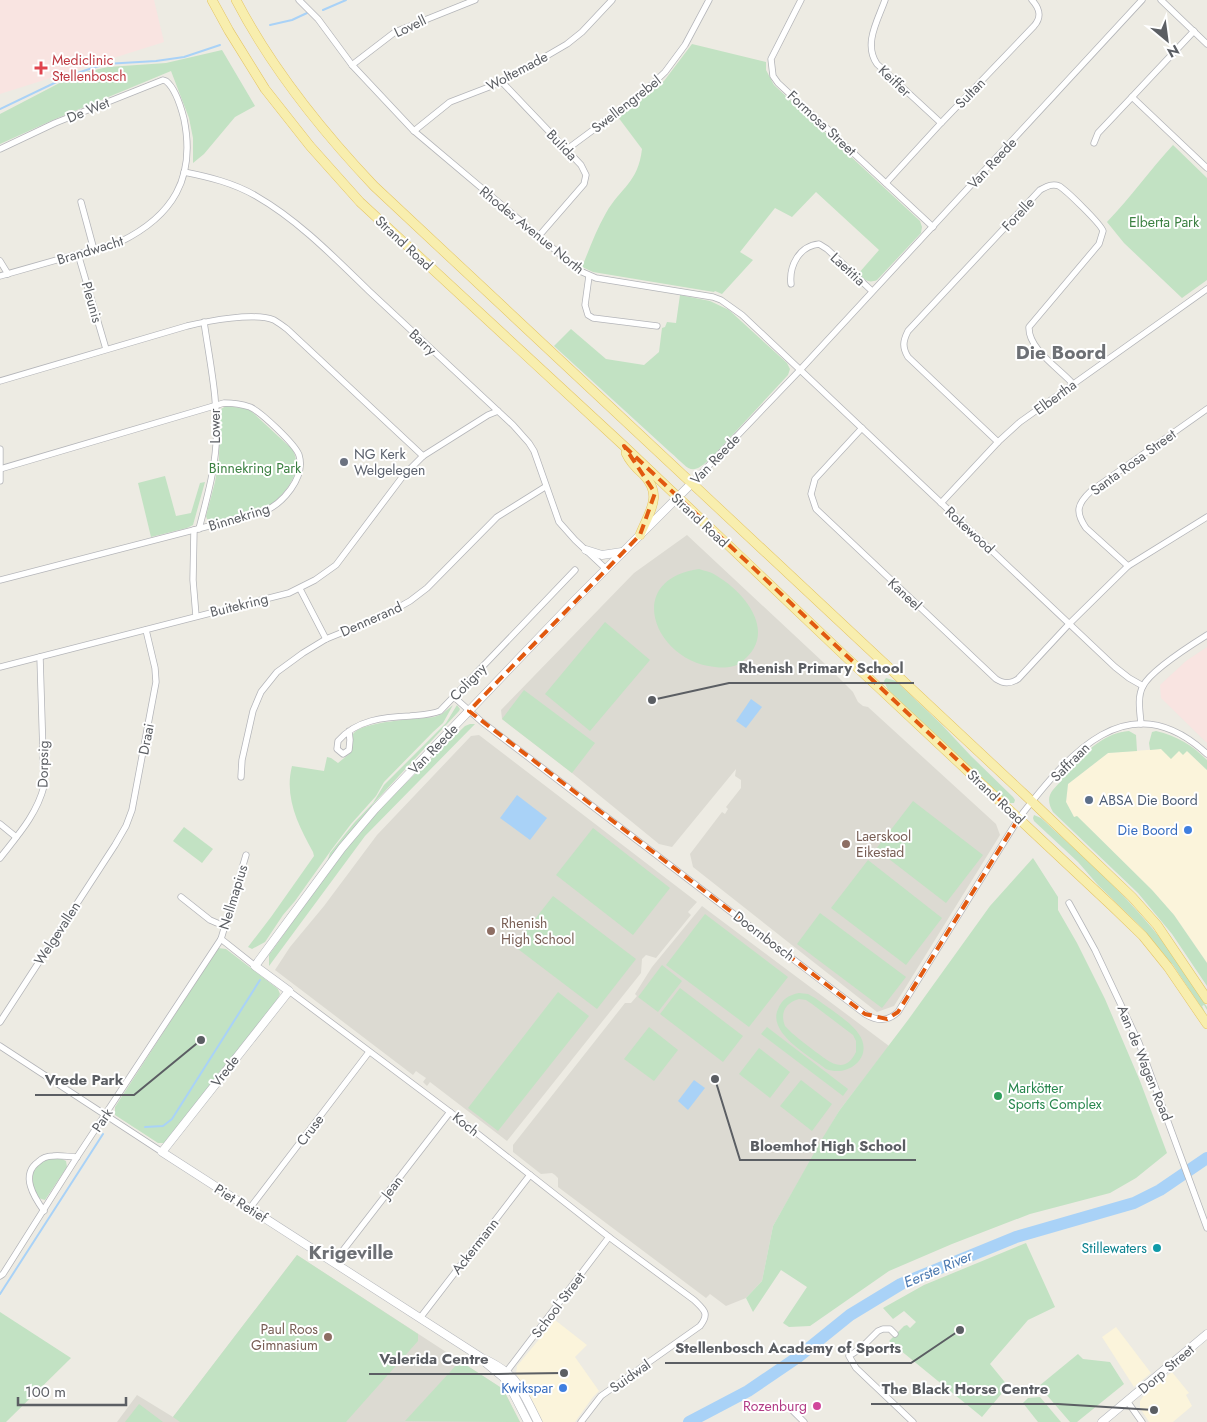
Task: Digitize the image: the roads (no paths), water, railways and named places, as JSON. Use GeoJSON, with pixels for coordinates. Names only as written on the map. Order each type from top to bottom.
{"type":"FeatureCollection","features":[{"type":"Feature","properties":{"kind":"main road","name":"Strand Road"},"geometry":{"type":"LineString","coordinates":[[236,0],[249,25],[286,81],[307,110],[352,163],[1132,897],[1157,925],[1207,999]]}},
{"type":"Feature","properties":{"kind":"main road","name":"Strand Road"},"geometry":{"type":"LineString","coordinates":[[213,2],[265,89],[310,146],[360,202],[624,446],[1143,936],[1168,967],[1207,1024]]}},
{"type":"Feature","properties":{"kind":"main road"},"geometry":{"type":"LineString","coordinates":[[624,446],[631,462],[652,486],[654,493],[655,499],[640,535]]}},
{"type":"Feature","properties":{"kind":"street","name":"Rhodes Avenue North"},"geometry":{"type":"LineString","coordinates":[[299,0],[310,10],[352,65],[414,131],[569,264],[589,276],[699,293],[721,300],[742,315],[800,370]]}},
{"type":"Feature","properties":{"kind":"street","name":"Lovell"},"geometry":{"type":"LineString","coordinates":[[352,65],[395,32],[476,0]]}},
{"type":"Feature","properties":{"kind":"street","name":"Woltemade"},"geometry":{"type":"LineString","coordinates":[[414,131],[450,102],[502,82],[578,35],[612,0]]}},
{"type":"Feature","properties":{"kind":"street","name":"Swellengrebel"},"geometry":{"type":"LineString","coordinates":[[566,150],[643,92],[665,72],[685,45],[709,0]]}},
{"type":"Feature","properties":{"kind":"street","name":"Formosa Street"},"geometry":{"type":"LineString","coordinates":[[801,0],[771,60],[773,76],[778,83],[933,226]]}},
{"type":"Feature","properties":{"kind":"street","name":"Keiffer"},"geometry":{"type":"LineString","coordinates":[[885,0],[871,38],[871,54],[877,64],[941,124]]}},
{"type":"Feature","properties":{"kind":"street","name":"Sultan"},"geometry":{"type":"LineString","coordinates":[[886,183],[1038,22],[1039,10],[1032,0]]}},
{"type":"Feature","properties":{"kind":"street","name":"Van Reede"},"geometry":{"type":"LineString","coordinates":[[254,966],[342,848],[370,815],[622,552],[691,484],[800,370],[1142,0]]}},
{"type":"Feature","properties":{"kind":"street"},"geometry":{"type":"LineString","coordinates":[[1161,0],[1207,44]]}},
{"type":"Feature","properties":{"kind":"street"},"geometry":{"type":"LineString","coordinates":[[1094,143],[1098,133],[1194,32]]}},
{"type":"Feature","properties":{"kind":"street","name":"De Wet"},"geometry":{"type":"LineString","coordinates":[[0,149],[55,123],[158,81],[166,81],[173,90]]}},
{"type":"Feature","properties":{"kind":"street","name":"Bulida"},"geometry":{"type":"LineString","coordinates":[[502,82],[581,165],[586,175],[584,184],[538,237]]}},
{"type":"Feature","properties":{"kind":"street","name":"Brandwacht"},"geometry":{"type":"LineString","coordinates":[[0,276],[120,242],[137,234],[166,209],[177,192],[187,158],[186,130],[183,115],[173,90]]}},
{"type":"Feature","properties":{"kind":"street"},"geometry":{"type":"LineString","coordinates":[[1132,97],[1207,168]]}},
{"type":"Feature","properties":{"kind":"street","name":"Barry"},"geometry":{"type":"LineString","coordinates":[[184,172],[239,187],[292,220],[498,411],[529,443],[559,522],[606,569]]}},
{"type":"Feature","properties":{"kind":"street","name":"Forelle"},"geometry":{"type":"LineString","coordinates":[[998,442],[908,357],[903,344],[908,331],[1040,190],[1050,185],[1062,188],[1099,224],[1103,231],[1099,244],[1030,327],[1029,334],[1035,346],[1072,384]]}},
{"type":"Feature","properties":{"kind":"street"},"geometry":{"type":"LineString","coordinates":[[81,202],[94,250]]}},
{"type":"Feature","properties":{"kind":"street","name":"Laetitia"},"geometry":{"type":"LineString","coordinates":[[791,284],[790,271],[797,257],[811,246],[819,244],[827,249],[872,292]]}},
{"type":"Feature","properties":{"kind":"street","name":"Pleunis"},"geometry":{"type":"LineString","coordinates":[[78,254],[106,349]]}},
{"type":"Feature","properties":{"kind":"street"},"geometry":{"type":"LineString","coordinates":[[0,261],[8,274]]}},
{"type":"Feature","properties":{"kind":"street"},"geometry":{"type":"LineString","coordinates":[[589,276],[585,305],[588,315],[593,318],[657,326]]}},
{"type":"Feature","properties":{"kind":"street","name":"Elbertha"},"geometry":{"type":"LineString","coordinates":[[941,503],[998,442],[1020,422],[1207,290]]}},
{"type":"Feature","properties":{"kind":"street"},"geometry":{"type":"LineString","coordinates":[[0,380],[204,322],[232,318],[264,318],[279,323],[423,456]]}},
{"type":"Feature","properties":{"kind":"street","name":"Lower"},"geometry":{"type":"LineString","coordinates":[[196,616],[193,580],[197,529],[214,461],[216,444],[216,405],[204,322]]}},
{"type":"Feature","properties":{"kind":"street","name":"Rokewood"},"geometry":{"type":"LineString","coordinates":[[800,370],[1123,674],[1143,686]]}},
{"type":"Feature","properties":{"kind":"street","name":"Binnekring"},"geometry":{"type":"LineString","coordinates":[[0,469],[224,403],[235,403],[258,412],[294,447],[299,456],[300,469],[292,487],[275,506],[255,515],[0,580]]}},
{"type":"Feature","properties":{"kind":"street","name":"Santa Rosa Street"},"geometry":{"type":"LineString","coordinates":[[1128,566],[1086,528],[1081,521],[1079,505],[1082,499],[1090,491],[1207,409]]}},
{"type":"Feature","properties":{"kind":"street","name":"Buitekring"},"geometry":{"type":"LineString","coordinates":[[0,667],[300,589],[336,565],[402,476],[423,456],[498,411]]}},
{"type":"Feature","properties":{"kind":"street","name":"Kaneel"},"geometry":{"type":"LineString","coordinates":[[862,428],[815,479],[811,494],[813,502],[826,519],[1001,682],[1008,684],[1018,679],[1069,624]]}},
{"type":"Feature","properties":{"kind":"street"},"geometry":{"type":"LineString","coordinates":[[0,449],[0,481]]}},
{"type":"Feature","properties":{"kind":"street","name":"Dennerand"},"geometry":{"type":"LineString","coordinates":[[241,777],[242,760],[250,719],[261,692],[277,672],[326,639],[385,615],[410,601],[428,588],[496,517],[545,487]]}},
{"type":"Feature","properties":{"kind":"street"},"geometry":{"type":"LineString","coordinates":[[1069,624],[1128,566],[1207,517]]}},
{"type":"Feature","properties":{"kind":"street"},"geometry":{"type":"LineString","coordinates":[[586,550],[602,555],[622,552]]}},
{"type":"Feature","properties":{"kind":"street","name":"Coligny"},"geometry":{"type":"LineString","coordinates":[[349,731],[350,746],[347,753],[340,754],[337,745],[349,731],[378,718],[434,713],[444,707],[575,570]]}},
{"type":"Feature","properties":{"kind":"street"},"geometry":{"type":"LineString","coordinates":[[300,589],[326,639]]}},
{"type":"Feature","properties":{"kind":"street","name":"Draai"},"geometry":{"type":"LineString","coordinates":[[115,845],[126,826],[132,810],[155,690],[155,668],[146,630]]}},
{"type":"Feature","properties":{"kind":"street"},"geometry":{"type":"LineString","coordinates":[[1207,635],[1151,676],[1143,686],[1140,701],[1141,724],[1162,728],[1182,735],[1207,754]]}},
{"type":"Feature","properties":{"kind":"street","name":"Dorpsig"},"geometry":{"type":"LineString","coordinates":[[0,858],[37,806],[44,786],[40,657]]}},
{"type":"Feature","properties":{"kind":"street","name":"Doornbosch"},"geometry":{"type":"LineString","coordinates":[[454,697],[469,711],[865,1014],[880,1020],[887,1019],[898,1012],[1019,818],[1032,802]]}},
{"type":"Feature","properties":{"kind":"street","name":"Saffraan"},"geometry":{"type":"LineString","coordinates":[[1032,802],[1090,741],[1113,729],[1141,724]]}},
{"type":"Feature","properties":{"kind":"street"},"geometry":{"type":"LineString","coordinates":[[0,824],[16,837]]}},
{"type":"Feature","properties":{"kind":"street","name":"Welgevallen"},"geometry":{"type":"LineString","coordinates":[[0,1022],[115,845]]}},
{"type":"Feature","properties":{"kind":"street","name":"Nellmapius"},"geometry":{"type":"LineString","coordinates":[[221,939],[246,855]]}},
{"type":"Feature","properties":{"kind":"street"},"geometry":{"type":"LineString","coordinates":[[181,898],[210,920],[224,926]]}},
{"type":"Feature","properties":{"kind":"street","name":"Aan de Wagen Road"},"geometry":{"type":"LineString","coordinates":[[1069,903],[1095,950],[1140,1042],[1207,1228]]}},
{"type":"Feature","properties":{"kind":"street","name":"Koch"},"geometry":{"type":"LineString","coordinates":[[221,939],[254,966],[450,1112],[609,1238],[694,1300],[704,1310],[706,1315]]}},
{"type":"Feature","properties":{"kind":"street","name":"Park"},"geometry":{"type":"LineString","coordinates":[[0,1276],[221,939]]}},
{"type":"Feature","properties":{"kind":"street","name":"Vrede"},"geometry":{"type":"LineString","coordinates":[[162,1152],[289,991]]}},
{"type":"Feature","properties":{"kind":"street","name":"Piet Retief"},"geometry":{"type":"LineString","coordinates":[[0,1046],[516,1380],[538,1422]]}},
{"type":"Feature","properties":{"kind":"street","name":"Cruse"},"geometry":{"type":"LineString","coordinates":[[250,1208],[369,1052]]}},
{"type":"Feature","properties":{"kind":"street","name":"Jean"},"geometry":{"type":"LineString","coordinates":[[334,1262],[450,1112]]}},
{"type":"Feature","properties":{"kind":"street"},"geometry":{"type":"LineString","coordinates":[[44,1211],[30,1186],[29,1175],[32,1169],[40,1160],[46,1157],[77,1158]]}},
{"type":"Feature","properties":{"kind":"street","name":"Ackermann"},"geometry":{"type":"LineString","coordinates":[[420,1318],[530,1175]]}},
{"type":"Feature","properties":{"kind":"street","name":"School Street"},"geometry":{"type":"LineString","coordinates":[[505,1374],[609,1238]]}},
{"type":"Feature","properties":{"kind":"street","name":"Suidwal"},"geometry":{"type":"LineString","coordinates":[[581,1422],[601,1396],[694,1331],[704,1322],[706,1315]]}},
{"type":"Feature","properties":{"kind":"street"},"geometry":{"type":"LineString","coordinates":[[895,1334],[890,1329],[883,1328],[860,1349],[849,1356],[856,1368],[913,1422]]}},
{"type":"Feature","properties":{"kind":"street","name":"Dorp Street"},"geometry":{"type":"LineString","coordinates":[[1102,1422],[1207,1334]]}},
{"type":"Feature","properties":{"kind":"street","name":"Piet Retief"},"geometry":{"type":"LineString","coordinates":[[505,1374],[528,1422]]}},
{"type":"Feature","properties":{"kind":"street"},"geometry":{"type":"LineString","coordinates":[[1127,1401],[1142,1422]]}},
{"type":"Feature","properties":{"kind":"street"},"geometry":{"type":"LineString","coordinates":[[791,1409],[804,1422]]}},
{"type":"Feature","properties":{"kind":"water"},"geometry":{"type":"Polygon","coordinates":[[[751,699],[762,707],[746,728],[736,721],[751,699]]]}},
{"type":"Feature","properties":{"kind":"water"},"geometry":{"type":"Polygon","coordinates":[[[517,795],[547,818],[530,840],[500,818],[517,795]]]}},
{"type":"Feature","properties":{"kind":"water"},"geometry":{"type":"Polygon","coordinates":[[[694,1080],[705,1088],[688,1110],[678,1101],[694,1080]]]}},
{"type":"Feature","properties":{"kind":"waterway"},"geometry":{"type":"LineString","coordinates":[[323,10],[346,0]]}},
{"type":"Feature","properties":{"kind":"waterway"},"geometry":{"type":"LineString","coordinates":[[270,25],[292,20],[307,13]]}},
{"type":"Feature","properties":{"kind":"waterway"},"geometry":{"type":"LineString","coordinates":[[0,109],[71,75],[105,64],[156,61],[184,57],[220,45]]}},
{"type":"Feature","properties":{"kind":"waterway"},"geometry":{"type":"LineString","coordinates":[[145,1127],[163,1126],[172,1119],[260,980]]}},
{"type":"Feature","properties":{"kind":"waterway"},"geometry":{"type":"LineString","coordinates":[[0,1294],[103,1134]]}},
{"type":"Feature","properties":{"kind":"waterway","name":"Eerste River"},"geometry":{"type":"LineString","coordinates":[[689,1422],[748,1391],[798,1357],[850,1315],[901,1284],[1016,1237],[1134,1203],[1160,1190],[1207,1158]]}},
{"type":"Feature","properties":{"kind":"place","name":"Mediclinic Stellenbosch"},"geometry":{"type":"Point","coordinates":[41,68]}},
{"type":"Feature","properties":{"kind":"place","name":"NG Kerk Welgelegen"},"geometry":{"type":"Point","coordinates":[344,462]}},
{"type":"Feature","properties":{"kind":"place","name":"Rhenish Primary School"},"geometry":{"type":"Point","coordinates":[652,700]}},
{"type":"Feature","properties":{"kind":"place","name":"ABSA Die Boord"},"geometry":{"type":"Point","coordinates":[1089,800]}},
{"type":"Feature","properties":{"kind":"place","name":"Die Boord"},"geometry":{"type":"Point","coordinates":[1188,830]}},
{"type":"Feature","properties":{"kind":"place","name":"Laerskool Eikestad"},"geometry":{"type":"Point","coordinates":[846,844]}},
{"type":"Feature","properties":{"kind":"place","name":"Rhenish High School"},"geometry":{"type":"Point","coordinates":[491,931]}},
{"type":"Feature","properties":{"kind":"place","name":"Vrede Park"},"geometry":{"type":"Point","coordinates":[201,1040]}},
{"type":"Feature","properties":{"kind":"place","name":"Bloemhof High School"},"geometry":{"type":"Point","coordinates":[715,1079]}},
{"type":"Feature","properties":{"kind":"place","name":"Markötter Sports Complex"},"geometry":{"type":"Point","coordinates":[998,1096]}},
{"type":"Feature","properties":{"kind":"place","name":"Stillewaters"},"geometry":{"type":"Point","coordinates":[1157,1248]}},
{"type":"Feature","properties":{"kind":"place","name":"Stellenbosch Academy of Sports"},"geometry":{"type":"Point","coordinates":[960,1330]}},
{"type":"Feature","properties":{"kind":"place","name":"Paul Roos Gimnasium"},"geometry":{"type":"Point","coordinates":[328,1337]}},
{"type":"Feature","properties":{"kind":"place","name":"Valerida Centre"},"geometry":{"type":"Point","coordinates":[564,1373]}},
{"type":"Feature","properties":{"kind":"place","name":"Kwikspar"},"geometry":{"type":"Point","coordinates":[563,1388]}},
{"type":"Feature","properties":{"kind":"place","name":"Rozenburg"},"geometry":{"type":"Point","coordinates":[817,1406]}},
{"type":"Feature","properties":{"kind":"place","name":"The Black Horse Centre"},"geometry":{"type":"Point","coordinates":[1154,1410]}},
{"type":"Feature","properties":{"kind":"district","name":"Die Boord"},"geometry":{"type":"Point","coordinates":[1061,352]}},
{"type":"Feature","properties":{"kind":"district","name":"Krigeville"},"geometry":{"type":"Point","coordinates":[351,1252]}},
{"type":"Feature","properties":{"kind":"park label","name":"Elberta Park"},"geometry":{"type":"Point","coordinates":[1164,222]}},
{"type":"Feature","properties":{"kind":"park label","name":"Binnekring Park"},"geometry":{"type":"Point","coordinates":[255,468]}}]}
